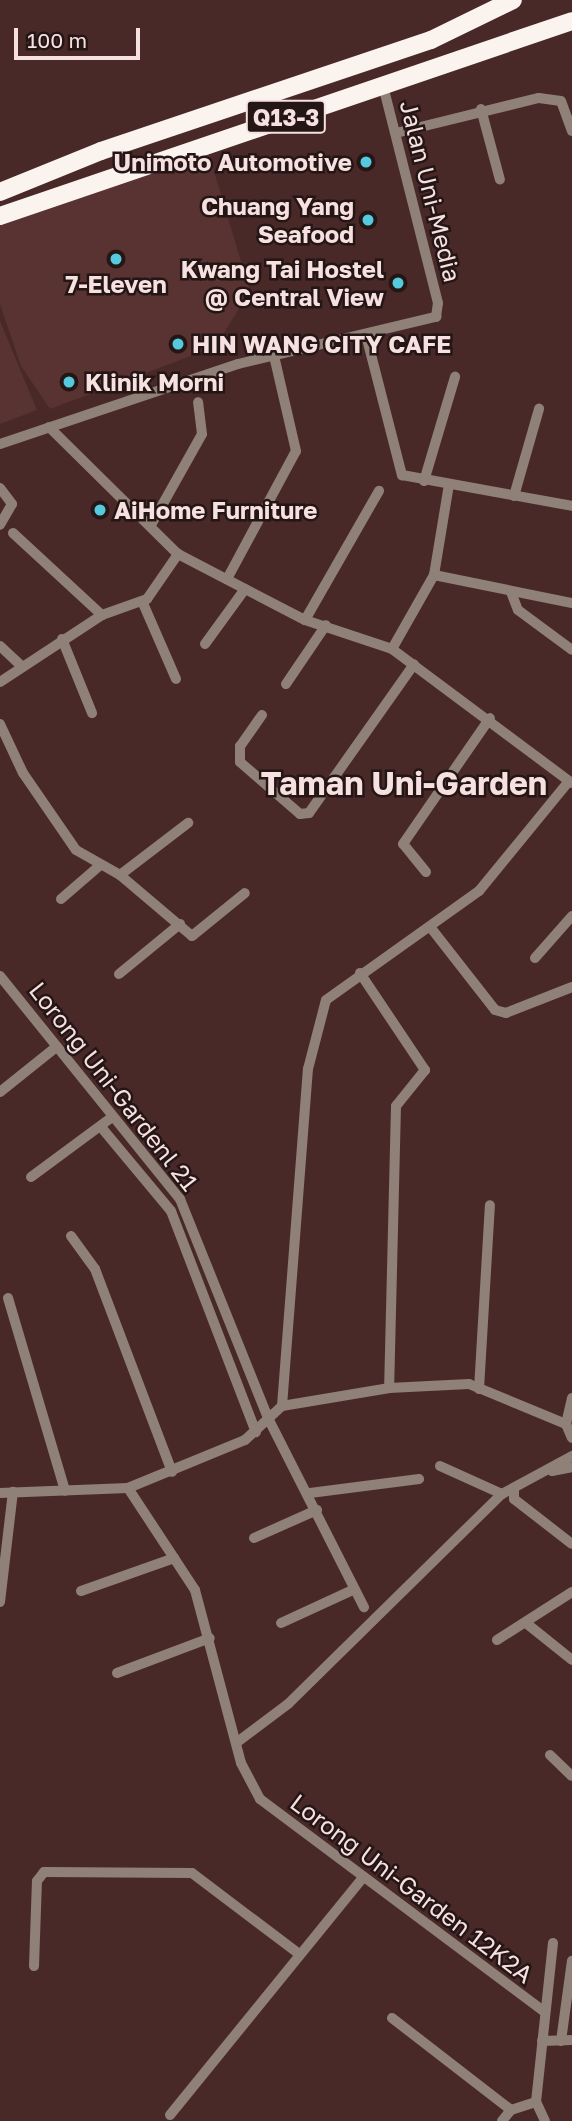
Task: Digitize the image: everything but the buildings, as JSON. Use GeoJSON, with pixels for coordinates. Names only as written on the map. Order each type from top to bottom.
{"type":"FeatureCollection","features":[{"type":"Feature","properties":{"kind":"highway","name":"Q13-3"},"geometry":{"type":"LineString","coordinates":[[0,192],[101,151],[431,40],[504,2]]}},
{"type":"Feature","properties":{"kind":"highway","name":"Q13-3"},"geometry":{"type":"LineString","coordinates":[[0,216],[572,21]]}},
{"type":"Feature","properties":{"kind":"highway"},"geometry":{"type":"LineString","coordinates":[[541,33],[572,28]]}},
{"type":"Feature","properties":{"kind":"street","name":"Jalan Uni-Media"},"geometry":{"type":"LineString","coordinates":[[366,335],[432,319],[440,309],[383,85]]}},
{"type":"Feature","properties":{"kind":"street"},"geometry":{"type":"LineString","coordinates":[[396,133],[518,100],[561,101],[572,131]]}},
{"type":"Feature","properties":{"kind":"street"},"geometry":{"type":"LineString","coordinates":[[481,109],[500,180]]}},
{"type":"Feature","properties":{"kind":"street"},"geometry":{"type":"LineString","coordinates":[[0,444],[274,356],[366,335],[399,471],[424,481],[572,506]]}},
{"type":"Feature","properties":{"kind":"street"},"geometry":{"type":"LineString","coordinates":[[227,579],[296,451],[274,356]]}},
{"type":"Feature","properties":{"kind":"street"},"geometry":{"type":"LineString","coordinates":[[424,481],[455,377]]}},
{"type":"Feature","properties":{"kind":"street"},"geometry":{"type":"LineString","coordinates":[[150,525],[202,434],[198,402]]}},
{"type":"Feature","properties":{"kind":"street"},"geometry":{"type":"LineString","coordinates":[[514,496],[539,409]]}},
{"type":"Feature","properties":{"kind":"street"},"geometry":{"type":"LineString","coordinates":[[49,427],[178,554],[305,620],[392,649],[490,718],[571,782],[514,854],[431,929],[360,973],[326,1000],[308,1069],[282,1406]]}},
{"type":"Feature","properties":{"kind":"street"},"geometry":{"type":"LineString","coordinates":[[392,649],[434,575],[449,484]]}},
{"type":"Feature","properties":{"kind":"street"},"geometry":{"type":"LineString","coordinates":[[0,488],[12,504],[0,525]]}},
{"type":"Feature","properties":{"kind":"street"},"geometry":{"type":"LineString","coordinates":[[305,620],[379,491]]}},
{"type":"Feature","properties":{"kind":"street"},"geometry":{"type":"LineString","coordinates":[[13,533],[102,615]]}},
{"type":"Feature","properties":{"kind":"street"},"geometry":{"type":"LineString","coordinates":[[0,682],[19,664],[102,615],[142,601],[178,554]]}},
{"type":"Feature","properties":{"kind":"street"},"geometry":{"type":"LineString","coordinates":[[434,575],[572,603]]}},
{"type":"Feature","properties":{"kind":"street"},"geometry":{"type":"LineString","coordinates":[[205,644],[245,589]]}},
{"type":"Feature","properties":{"kind":"street"},"geometry":{"type":"LineString","coordinates":[[512,592],[518,610],[572,650]]}},
{"type":"Feature","properties":{"kind":"street"},"geometry":{"type":"LineString","coordinates":[[142,601],[176,679]]}},
{"type":"Feature","properties":{"kind":"street"},"geometry":{"type":"LineString","coordinates":[[286,684],[326,625]]}},
{"type":"Feature","properties":{"kind":"street"},"geometry":{"type":"LineString","coordinates":[[62,639],[92,713]]}},
{"type":"Feature","properties":{"kind":"street"},"geometry":{"type":"LineString","coordinates":[[0,646],[19,664]]}},
{"type":"Feature","properties":{"kind":"street"},"geometry":{"type":"LineString","coordinates":[[262,715],[240,746],[240,762],[300,814],[309,813],[414,664]]}},
{"type":"Feature","properties":{"kind":"street"},"geometry":{"type":"LineString","coordinates":[[426,872],[403,844],[490,718]]}},
{"type":"Feature","properties":{"kind":"street"},"geometry":{"type":"LineString","coordinates":[[0,724],[47,812],[99,867],[120,875],[192,936],[245,893]]}},
{"type":"Feature","properties":{"kind":"street"},"geometry":{"type":"LineString","coordinates":[[120,875],[188,823]]}},
{"type":"Feature","properties":{"kind":"street"},"geometry":{"type":"LineString","coordinates":[[61,899],[99,867]]}},
{"type":"Feature","properties":{"kind":"street"},"geometry":{"type":"LineString","coordinates":[[535,958],[572,916]]}},
{"type":"Feature","properties":{"kind":"street"},"geometry":{"type":"LineString","coordinates":[[119,974],[180,924]]}},
{"type":"Feature","properties":{"kind":"street"},"geometry":{"type":"LineString","coordinates":[[431,929],[495,1010],[506,1013],[572,987]]}},
{"type":"Feature","properties":{"kind":"street"},"geometry":{"type":"LineString","coordinates":[[360,973],[425,1070],[396,1106],[389,1388]]}},
{"type":"Feature","properties":{"kind":"street","name":"Lorong Uni-Gardenl 21"},"geometry":{"type":"LineString","coordinates":[[0,977],[180,1199],[206,1252],[269,1420],[310,1493],[364,1606]]}},
{"type":"Feature","properties":{"kind":"street"},"geometry":{"type":"LineString","coordinates":[[0,1092],[55,1048]]}},
{"type":"Feature","properties":{"kind":"street"},"geometry":{"type":"LineString","coordinates":[[32,1177],[112,1117]]}},
{"type":"Feature","properties":{"kind":"street"},"geometry":{"type":"LineString","coordinates":[[101,1127],[161,1197],[192,1258],[256,1432]]}},
{"type":"Feature","properties":{"kind":"street"},"geometry":{"type":"LineString","coordinates":[[480,1389],[490,1205]]}},
{"type":"Feature","properties":{"kind":"street"},"geometry":{"type":"LineString","coordinates":[[71,1236],[95,1269],[172,1472]]}},
{"type":"Feature","properties":{"kind":"street"},"geometry":{"type":"LineString","coordinates":[[192,1258],[206,1252]]}},
{"type":"Feature","properties":{"kind":"street"},"geometry":{"type":"LineString","coordinates":[[8,1298],[65,1491]]}},
{"type":"Feature","properties":{"kind":"street"},"geometry":{"type":"LineString","coordinates":[[0,1493],[128,1488],[172,1472],[256,1432],[282,1406],[446,1381],[480,1389],[566,1424]]}},
{"type":"Feature","properties":{"kind":"street"},"geometry":{"type":"LineString","coordinates":[[572,1398],[566,1424],[572,1438]]}},
{"type":"Feature","properties":{"kind":"street"},"geometry":{"type":"LineString","coordinates":[[236,1743],[288,1704],[502,1494],[572,1456]]}},
{"type":"Feature","properties":{"kind":"street"},"geometry":{"type":"LineString","coordinates":[[440,1466],[502,1494]]}},
{"type":"Feature","properties":{"kind":"street"},"geometry":{"type":"LineString","coordinates":[[543,1472],[572,1467]]}},
{"type":"Feature","properties":{"kind":"street"},"geometry":{"type":"LineString","coordinates":[[310,1493],[419,1479]]}},
{"type":"Feature","properties":{"kind":"street","name":"Lorong Uni-Garden 12K2A"},"geometry":{"type":"LineString","coordinates":[[128,1488],[195,1590],[210,1637],[236,1743],[260,1799],[362,1880],[545,2012]]}},
{"type":"Feature","properties":{"kind":"street"},"geometry":{"type":"LineString","coordinates":[[514,1488],[514,1499],[572,1544]]}},
{"type":"Feature","properties":{"kind":"street"},"geometry":{"type":"LineString","coordinates":[[0,1602],[13,1492]]}},
{"type":"Feature","properties":{"kind":"street"},"geometry":{"type":"LineString","coordinates":[[254,1538],[317,1510]]}},
{"type":"Feature","properties":{"kind":"street"},"geometry":{"type":"LineString","coordinates":[[81,1591],[174,1558]]}},
{"type":"Feature","properties":{"kind":"street"},"geometry":{"type":"LineString","coordinates":[[281,1623],[355,1589]]}},
{"type":"Feature","properties":{"kind":"street"},"geometry":{"type":"LineString","coordinates":[[497,1640],[572,1592]]}},
{"type":"Feature","properties":{"kind":"street"},"geometry":{"type":"LineString","coordinates":[[526,1623],[572,1660]]}},
{"type":"Feature","properties":{"kind":"street"},"geometry":{"type":"LineString","coordinates":[[117,1673],[210,1637]]}},
{"type":"Feature","properties":{"kind":"street"},"geometry":{"type":"LineString","coordinates":[[550,1755],[572,1776]]}},
{"type":"Feature","properties":{"kind":"street"},"geometry":{"type":"LineString","coordinates":[[34,1966],[37,1881],[44,1872],[192,1873],[299,1954]]}},
{"type":"Feature","properties":{"kind":"street"},"geometry":{"type":"LineString","coordinates":[[170,2115],[362,1880]]}},
{"type":"Feature","properties":{"kind":"street"},"geometry":{"type":"LineString","coordinates":[[545,2121],[536,2102],[553,1943]]}},
{"type":"Feature","properties":{"kind":"street"},"geometry":{"type":"LineString","coordinates":[[542,2041],[567,2041],[572,1961]]}},
{"type":"Feature","properties":{"kind":"street"},"geometry":{"type":"LineString","coordinates":[[392,2018],[512,2110]]}},
{"type":"Feature","properties":{"kind":"street"},"geometry":{"type":"LineString","coordinates":[[502,2121],[512,2110],[536,2102]]}},
{"type":"Feature","properties":{"kind":"shaded area"},"geometry":{"type":"Polygon","coordinates":[[[207,148],[250,291],[215,347],[50,409],[21,366],[0,304],[0,220],[207,148]]]}},
{"type":"Feature","properties":{"kind":"shaded area"},"geometry":{"type":"Polygon","coordinates":[[[0,321],[37,410],[0,424],[0,321]]]}},
{"type":"Feature","properties":{"kind":"place","name":"Unimoto Automotive"},"geometry":{"type":"Point","coordinates":[366,162]}},
{"type":"Feature","properties":{"kind":"place","name":"Chuang Yang Seafood"},"geometry":{"type":"Point","coordinates":[368,220]}},
{"type":"Feature","properties":{"kind":"place","name":"7-Eleven"},"geometry":{"type":"Point","coordinates":[116,259]}},
{"type":"Feature","properties":{"kind":"place","name":"Kwang Tai Hostel @ Central View"},"geometry":{"type":"Point","coordinates":[398,283]}},
{"type":"Feature","properties":{"kind":"place","name":"HIN WANG CITY CAFE"},"geometry":{"type":"Point","coordinates":[178,344]}},
{"type":"Feature","properties":{"kind":"place","name":"Klinik Morni"},"geometry":{"type":"Point","coordinates":[69,382]}},
{"type":"Feature","properties":{"kind":"place","name":"AiHome Furniture"},"geometry":{"type":"Point","coordinates":[100,510]}},
{"type":"Feature","properties":{"kind":"district","name":"Taman Uni-Garden"},"geometry":{"type":"Point","coordinates":[404,783]}}]}
